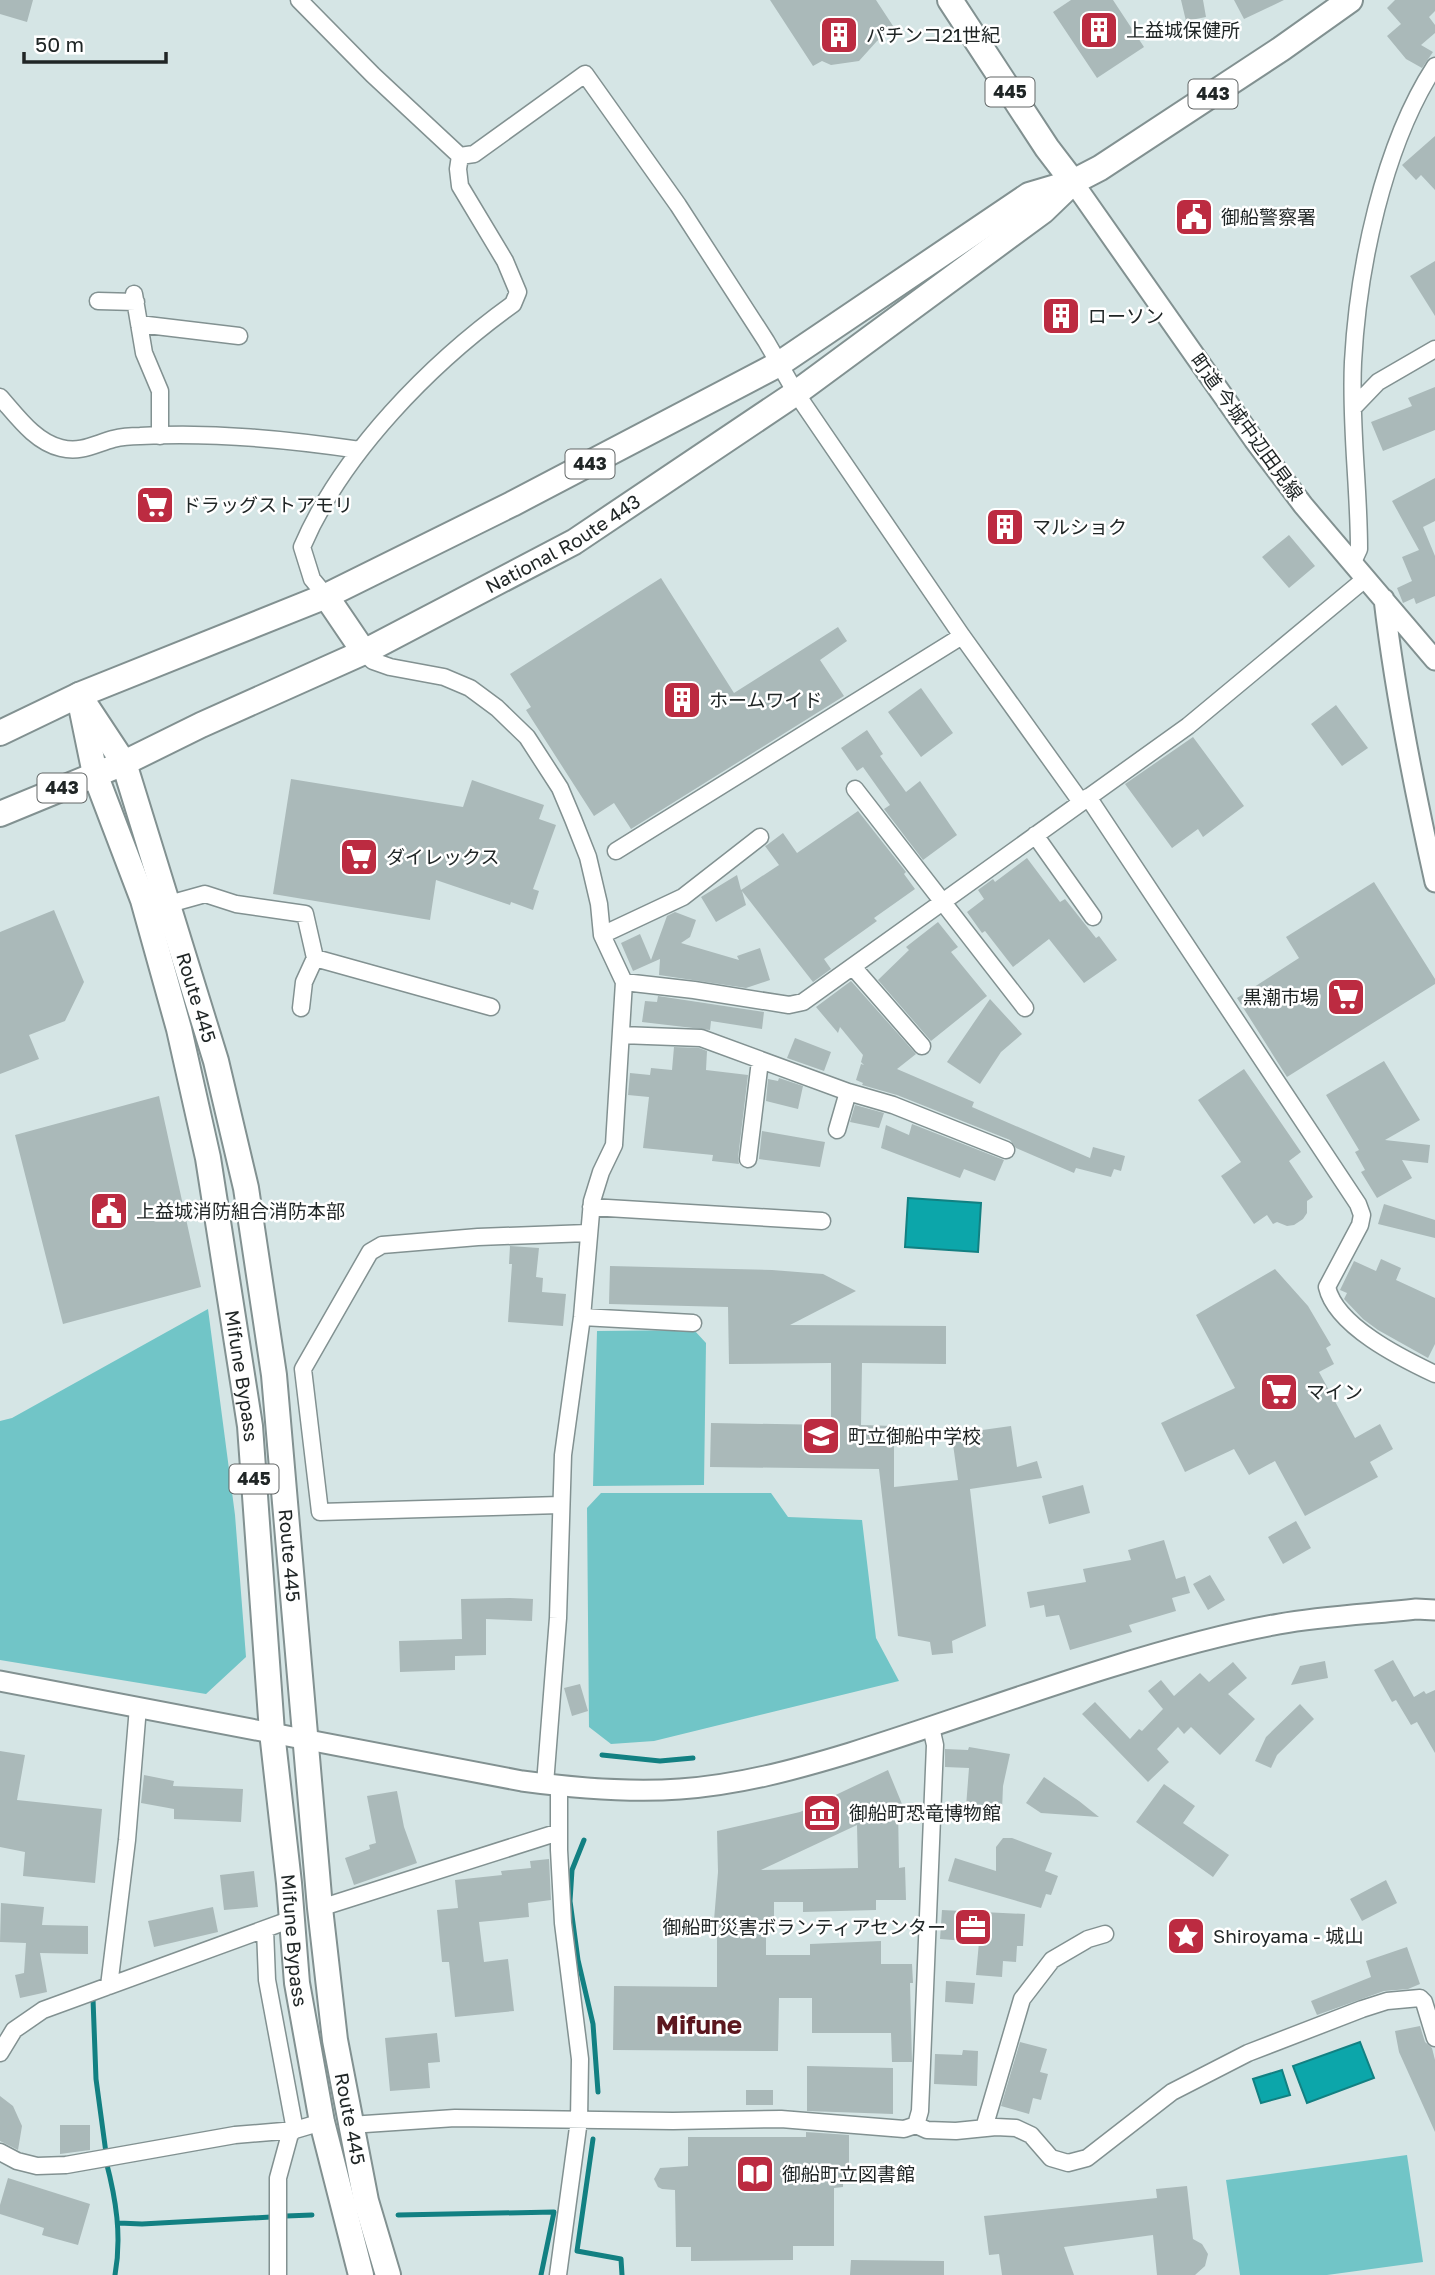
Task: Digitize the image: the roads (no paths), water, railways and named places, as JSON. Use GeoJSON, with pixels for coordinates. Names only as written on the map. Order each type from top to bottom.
{"type":"FeatureCollection","features":[{"type":"Feature","properties":{"kind":"highway","name":"445"},"geometry":{"type":"LineString","coordinates":[[950,0],[1046,148],[1073,183]]}},
{"type":"Feature","properties":{"kind":"highway","name":"National Route 443"},"geometry":{"type":"LineString","coordinates":[[0,814],[124,763],[201,725],[364,652],[574,542],[796,393],[1043,211],[1073,183],[1281,49],[1350,0]]}},
{"type":"Feature","properties":{"kind":"highway","name":"National Route 443"},"geometry":{"type":"LineString","coordinates":[[0,733],[79,695],[326,596],[512,504],[779,364],[1029,195],[1073,183]]}},
{"type":"Feature","properties":{"kind":"highway"},"geometry":{"type":"LineString","coordinates":[[326,596],[364,652]]}},
{"type":"Feature","properties":{"kind":"highway","name":"445"},"geometry":{"type":"LineString","coordinates":[[79,695],[124,763]]}},
{"type":"Feature","properties":{"kind":"highway","name":"Mifune Bypass"},"geometry":{"type":"LineString","coordinates":[[79,695],[95,774],[143,900],[179,1029],[208,1158],[250,1426],[272,1732],[297,1983],[322,2122],[361,2275]]}},
{"type":"Feature","properties":{"kind":"highway","name":"Route 445"},"geometry":{"type":"LineString","coordinates":[[124,763],[216,1061],[246,1188],[274,1375],[320,1908],[335,2040],[366,2202],[388,2275]]}},
{"type":"Feature","properties":{"kind":"street"},"geometry":{"type":"LineString","coordinates":[[299,0],[373,75],[460,156]]}},
{"type":"Feature","properties":{"kind":"street"},"geometry":{"type":"LineString","coordinates":[[1352,564],[1359,550],[1359,494],[1353,408],[1355,337],[1364,265],[1404,126],[1435,66]]}},
{"type":"Feature","properties":{"kind":"street"},"geometry":{"type":"LineString","coordinates":[[460,156],[474,154],[585,74],[678,205],[796,393],[962,636],[1085,800],[1358,1204],[1362,1215],[1360,1225],[1327,1287],[1329,1296],[1354,1326],[1371,1339],[1435,1374]]}},
{"type":"Feature","properties":{"kind":"street"},"geometry":{"type":"LineString","coordinates":[[326,596],[312,579],[302,547],[360,450],[399,405],[452,354],[517,299],[515,281],[505,261],[460,186],[460,156]]}},
{"type":"Feature","properties":{"kind":"street","name":"町道 今城中辺田見線"},"geometry":{"type":"LineString","coordinates":[[1073,183],[1303,505],[1435,660]]}},
{"type":"Feature","properties":{"kind":"street"},"geometry":{"type":"LineString","coordinates":[[98,302],[135,298],[144,354],[160,391],[160,436]]}},
{"type":"Feature","properties":{"kind":"street"},"geometry":{"type":"LineString","coordinates":[[139,324],[239,336]]}},
{"type":"Feature","properties":{"kind":"street"},"geometry":{"type":"LineString","coordinates":[[1353,408],[1378,382],[1435,349]]}},
{"type":"Feature","properties":{"kind":"street"},"geometry":{"type":"LineString","coordinates":[[0,397],[28,428],[46,443],[63,449],[85,450],[113,439],[244,436],[287,439],[360,450]]}},
{"type":"Feature","properties":{"kind":"street"},"geometry":{"type":"LineString","coordinates":[[624,982],[796,1005],[823,989],[1188,726],[1366,579]]}},
{"type":"Feature","properties":{"kind":"street"},"geometry":{"type":"LineString","coordinates":[[1384,599],[1411,766],[1435,882]]}},
{"type":"Feature","properties":{"kind":"street"},"geometry":{"type":"LineString","coordinates":[[616,851],[962,636]]}},
{"type":"Feature","properties":{"kind":"street"},"geometry":{"type":"LineString","coordinates":[[364,652],[373,661],[390,667],[444,677],[470,688],[497,708],[527,737],[560,788],[578,831],[591,869],[602,934],[624,982],[614,1145],[601,1172],[587,1233],[582,1318],[563,1455],[560,1505],[552,1785],[559,1832],[563,1923],[580,2059],[579,2120],[558,2275]]}},
{"type":"Feature","properties":{"kind":"street"},"geometry":{"type":"LineString","coordinates":[[855,789],[1025,1008]]}},
{"type":"Feature","properties":{"kind":"street"},"geometry":{"type":"LineString","coordinates":[[1035,835],[1093,917]]}},
{"type":"Feature","properties":{"kind":"street"},"geometry":{"type":"LineString","coordinates":[[602,934],[682,897],[760,837]]}},
{"type":"Feature","properties":{"kind":"street"},"geometry":{"type":"LineString","coordinates":[[169,904],[205,894],[236,904],[305,914],[315,958],[304,982],[301,1009]]}},
{"type":"Feature","properties":{"kind":"street"},"geometry":{"type":"LineString","coordinates":[[315,958],[491,1007]]}},
{"type":"Feature","properties":{"kind":"street"},"geometry":{"type":"LineString","coordinates":[[853,967],[922,1046]]}},
{"type":"Feature","properties":{"kind":"street"},"geometry":{"type":"LineString","coordinates":[[621,1035],[701,1038],[848,1092],[893,1105],[1006,1150]]}},
{"type":"Feature","properties":{"kind":"street"},"geometry":{"type":"LineString","coordinates":[[747,1159],[760,1060]]}},
{"type":"Feature","properties":{"kind":"street"},"geometry":{"type":"LineString","coordinates":[[837,1130],[848,1092]]}},
{"type":"Feature","properties":{"kind":"street"},"geometry":{"type":"LineString","coordinates":[[591,1207],[822,1221]]}},
{"type":"Feature","properties":{"kind":"street"},"geometry":{"type":"LineString","coordinates":[[560,1505],[320,1511],[303,1369],[370,1252],[382,1245],[478,1237],[587,1233]]}},
{"type":"Feature","properties":{"kind":"street"},"geometry":{"type":"LineString","coordinates":[[582,1318],[693,1323]]}},
{"type":"Feature","properties":{"kind":"street"},"geometry":{"type":"LineString","coordinates":[[274,1375],[303,1369]]}},
{"type":"Feature","properties":{"kind":"street"},"geometry":{"type":"LineString","coordinates":[[0,1681],[552,1785],[615,1790],[679,1789],[733,1783],[786,1772],[1111,1667],[1199,1642],[1281,1624],[1416,1609],[1435,1610]]}},
{"type":"Feature","properties":{"kind":"street"},"geometry":{"type":"LineString","coordinates":[[109,1986],[127,1840],[138,1707]]}},
{"type":"Feature","properties":{"kind":"street"},"geometry":{"type":"LineString","coordinates":[[916,2125],[920,2111],[935,1745],[931,1727]]}},
{"type":"Feature","properties":{"kind":"street"},"geometry":{"type":"LineString","coordinates":[[320,1908],[559,1832]]}},
{"type":"Feature","properties":{"kind":"street"},"geometry":{"type":"LineString","coordinates":[[0,2053],[14,2030],[43,2010],[292,1919]]}},
{"type":"Feature","properties":{"kind":"street"},"geometry":{"type":"LineString","coordinates":[[265,1929],[267,1980],[295,2130]]}},
{"type":"Feature","properties":{"kind":"street"},"geometry":{"type":"LineString","coordinates":[[984,2128],[1021,1999],[1052,1960],[1088,1938],[1105,1934]]}},
{"type":"Feature","properties":{"kind":"street"},"geometry":{"type":"LineString","coordinates":[[350,2125],[455,2118],[780,2119],[904,2129],[916,2125],[927,2130],[1016,2128],[1031,2135],[1051,2158],[1068,2163],[1087,2158],[1172,2092],[1248,2053],[1362,2009],[1387,2001],[1420,1998],[1431,2021],[1435,2038]]}},
{"type":"Feature","properties":{"kind":"street"},"geometry":{"type":"LineString","coordinates":[[0,2152],[37,2166],[66,2165],[235,2134],[295,2130],[322,2122]]}},
{"type":"Feature","properties":{"kind":"street"},"geometry":{"type":"LineString","coordinates":[[278,2275],[278,2178],[290,2134],[295,2130]]}},
{"type":"Feature","properties":{"kind":"waterway"},"geometry":{"type":"LineString","coordinates":[[602,1755],[660,1761],[693,1758]]}},
{"type":"Feature","properties":{"kind":"waterway"},"geometry":{"type":"LineString","coordinates":[[584,1840],[572,1870],[570,1901],[578,1960],[593,2024],[598,2092]]}},
{"type":"Feature","properties":{"kind":"waterway"},"geometry":{"type":"LineString","coordinates":[[93,1999],[96,2079],[106,2153]]}},
{"type":"Feature","properties":{"kind":"waterway"},"geometry":{"type":"LineString","coordinates":[[593,2139],[577,2251],[621,2259],[622,2275]]}},
{"type":"Feature","properties":{"kind":"waterway"},"geometry":{"type":"LineString","coordinates":[[106,2161],[117,2218],[115,2275]]}},
{"type":"Feature","properties":{"kind":"waterway"},"geometry":{"type":"LineString","coordinates":[[398,2215],[554,2212],[541,2275]]}},
{"type":"Feature","properties":{"kind":"waterway"},"geometry":{"type":"LineString","coordinates":[[286,2216],[312,2215]]}},
{"type":"Feature","properties":{"kind":"waterway"},"geometry":{"type":"LineString","coordinates":[[119,2223],[271,2217]]}},
{"type":"Feature","properties":{"kind":"place","name":"上益城保健所"},"geometry":{"type":"Point","coordinates":[1099,30]}},
{"type":"Feature","properties":{"kind":"place","name":"パチンコ21世紀"},"geometry":{"type":"Point","coordinates":[839,35]}},
{"type":"Feature","properties":{"kind":"place","name":"御船警察署"},"geometry":{"type":"Point","coordinates":[1194,217]}},
{"type":"Feature","properties":{"kind":"place","name":"ローソン"},"geometry":{"type":"Point","coordinates":[1061,316]}},
{"type":"Feature","properties":{"kind":"place","name":"ドラッグストアモリ"},"geometry":{"type":"Point","coordinates":[155,505]}},
{"type":"Feature","properties":{"kind":"place","name":"マルショク"},"geometry":{"type":"Point","coordinates":[1005,527]}},
{"type":"Feature","properties":{"kind":"place","name":"ホームワイド"},"geometry":{"type":"Point","coordinates":[682,700]}},
{"type":"Feature","properties":{"kind":"place","name":"ダイレックス"},"geometry":{"type":"Point","coordinates":[359,857]}},
{"type":"Feature","properties":{"kind":"place","name":"黒潮市場"},"geometry":{"type":"Point","coordinates":[1346,997]}},
{"type":"Feature","properties":{"kind":"place","name":"上益城消防組合消防本部"},"geometry":{"type":"Point","coordinates":[109,1211]}},
{"type":"Feature","properties":{"kind":"place","name":"マイン"},"geometry":{"type":"Point","coordinates":[1279,1392]}},
{"type":"Feature","properties":{"kind":"place","name":"町立御船中学校"},"geometry":{"type":"Point","coordinates":[821,1436]}},
{"type":"Feature","properties":{"kind":"place","name":"御船町恐竜博物館"},"geometry":{"type":"Point","coordinates":[822,1813]}},
{"type":"Feature","properties":{"kind":"place","name":"御船町災害ボランティアセンター"},"geometry":{"type":"Point","coordinates":[973,1927]}},
{"type":"Feature","properties":{"kind":"place","name":"Shiroyama - 城山"},"geometry":{"type":"Point","coordinates":[1186,1936]}},
{"type":"Feature","properties":{"kind":"place","name":"御船町立図書館"},"geometry":{"type":"Point","coordinates":[755,2174]}},
{"type":"Feature","properties":{"kind":"district","name":"Mifune"},"geometry":{"type":"Point","coordinates":[699,2025]}}]}
